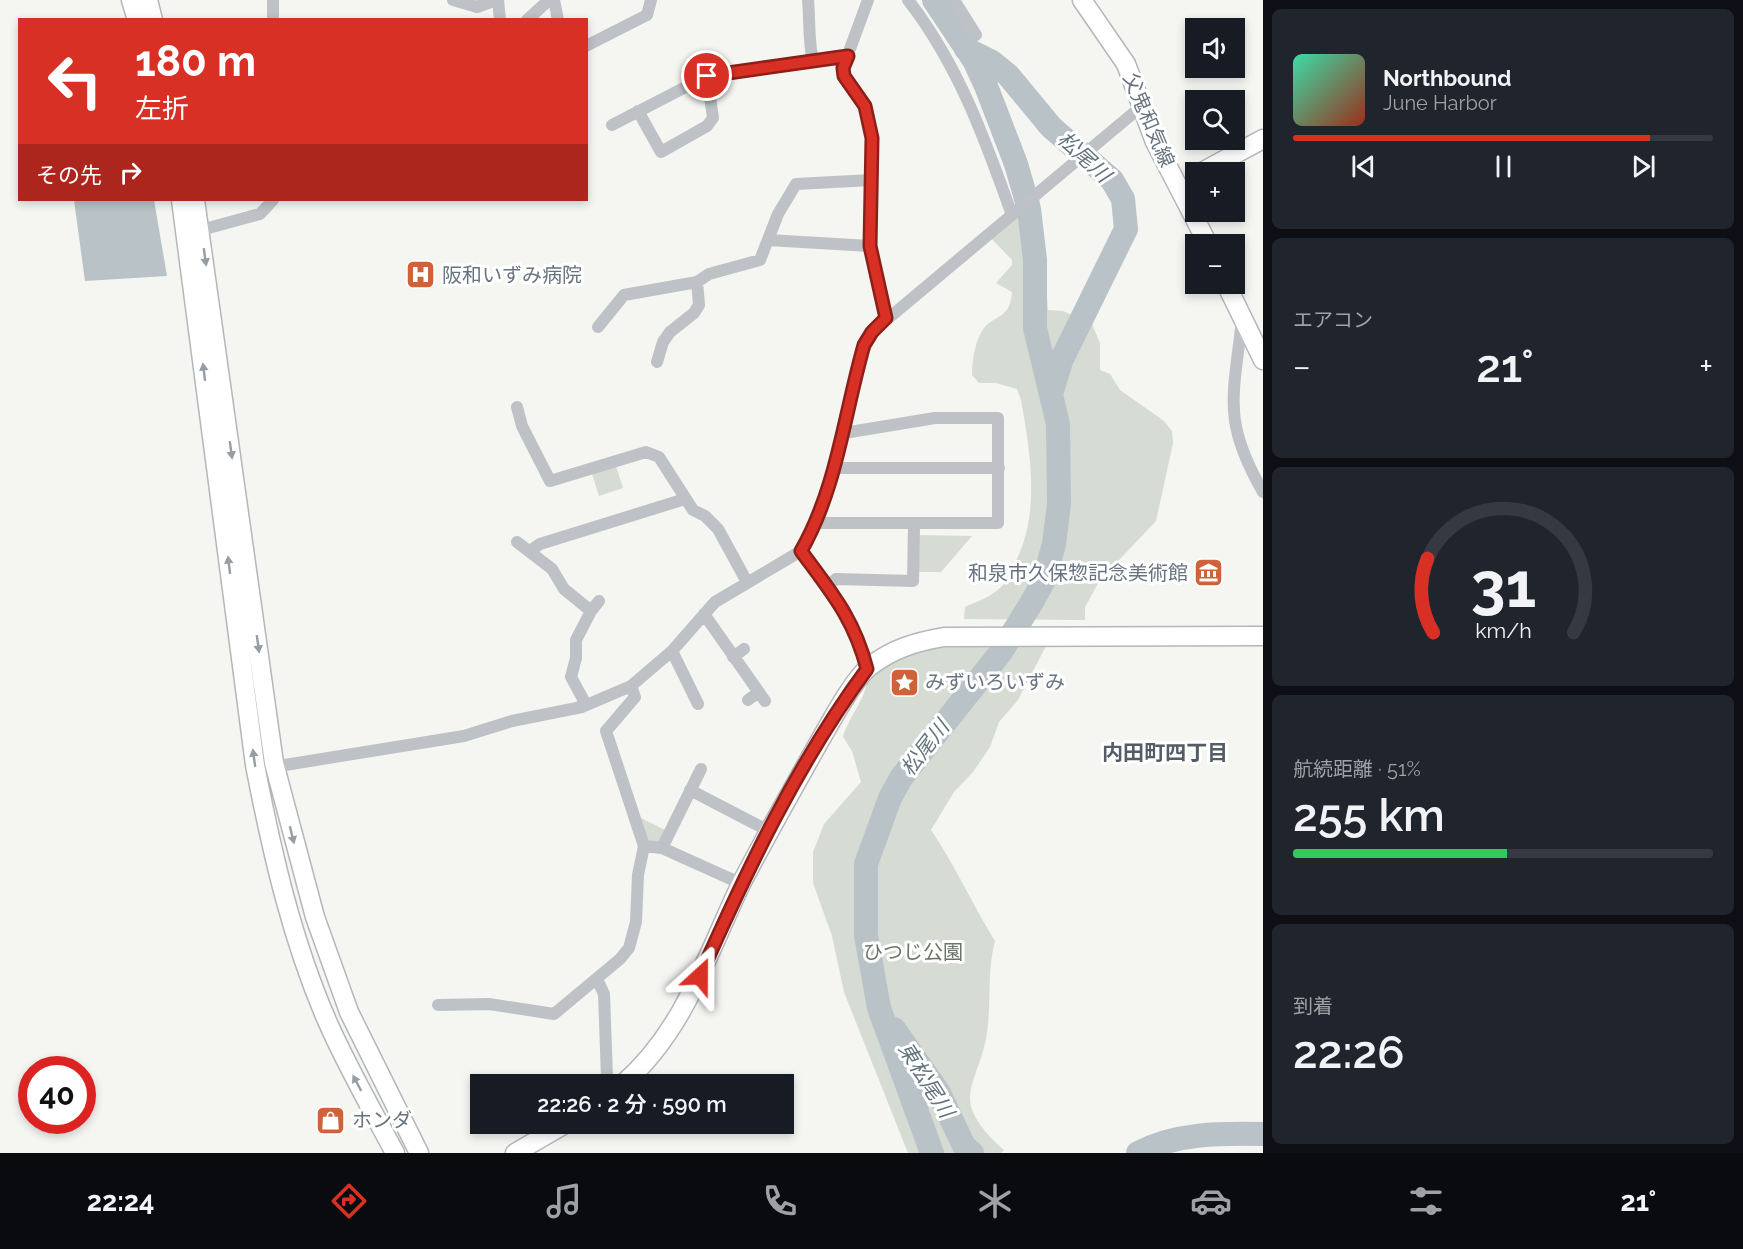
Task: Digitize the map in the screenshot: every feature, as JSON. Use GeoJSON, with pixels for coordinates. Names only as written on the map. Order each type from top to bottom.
{"type":"FeatureCollection","features":[{"type":"Feature","properties":{"kind":"street"},"geometry":{"type":"LineString","coordinates":[[131,0],[136,18]]}},
{"type":"Feature","properties":{"kind":"street"},"geometry":{"type":"LineString","coordinates":[[148,0],[152,18]]}},
{"type":"Feature","properties":{"kind":"street"},"geometry":{"type":"LineString","coordinates":[[273,0],[273,18]]}},
{"type":"Feature","properties":{"kind":"street"},"geometry":{"type":"LineString","coordinates":[[453,0],[477,7],[497,0],[501,18]]}},
{"type":"Feature","properties":{"kind":"street"},"geometry":{"type":"LineString","coordinates":[[529,18],[549,0]]}},
{"type":"Feature","properties":{"kind":"street"},"geometry":{"type":"LineString","coordinates":[[554,0],[558,18]]}},
{"type":"Feature","properties":{"kind":"street"},"geometry":{"type":"LineString","coordinates":[[588,45],[647,15],[651,0]]}},
{"type":"Feature","properties":{"kind":"street"},"geometry":{"type":"LineString","coordinates":[[808,0],[807,37],[813,61]]}},
{"type":"Feature","properties":{"kind":"street"},"geometry":{"type":"LineString","coordinates":[[868,0],[843,68],[844,76],[865,106],[872,138],[870,246],[886,318]]}},
{"type":"Feature","properties":{"kind":"street"},"geometry":{"type":"LineString","coordinates":[[908,0],[922,19],[970,103],[1014,213]]}},
{"type":"Feature","properties":{"kind":"street"},"geometry":{"type":"LineString","coordinates":[[954,0],[976,35]]}},
{"type":"Feature","properties":{"kind":"street","name":"父鬼和気線"},"geometry":{"type":"LineString","coordinates":[[1082,0],[1126,64],[1155,142],[1203,234]]}},
{"type":"Feature","properties":{"kind":"street"},"geometry":{"type":"LineString","coordinates":[[612,125],[707,76],[848,56]]}},
{"type":"Feature","properties":{"kind":"street"},"geometry":{"type":"LineString","coordinates":[[638,111],[661,152],[707,126],[713,118],[707,76]]}},
{"type":"Feature","properties":{"kind":"street"},"geometry":{"type":"LineString","coordinates":[[274,763],[285,765],[430,743],[512,721],[582,707],[631,686],[672,651],[715,602],[801,551],[817,523],[844,433],[864,345],[872,332],[1143,105]]}},
{"type":"Feature","properties":{"kind":"street"},"geometry":{"type":"LineString","coordinates":[[1220,162],[1263,139]]}},
{"type":"Feature","properties":{"kind":"street"},"geometry":{"type":"LineString","coordinates":[[598,327],[624,295],[697,282],[709,274],[760,260],[778,214],[796,184],[872,180]]}},
{"type":"Feature","properties":{"kind":"street"},"geometry":{"type":"LineString","coordinates":[[1178,185],[1185,182]]}},
{"type":"Feature","properties":{"kind":"street"},"geometry":{"type":"LineString","coordinates":[[181,201],[255,765],[270,845],[293,925],[327,1020],[395,1153]]}},
{"type":"Feature","properties":{"kind":"street"},"geometry":{"type":"LineString","coordinates":[[195,201],[274,763],[315,917],[349,1012],[419,1153]]}},
{"type":"Feature","properties":{"kind":"street"},"geometry":{"type":"LineString","coordinates":[[201,230],[260,214],[272,201]]}},
{"type":"Feature","properties":{"kind":"street"},"geometry":{"type":"LineString","coordinates":[[768,240],[870,246]]}},
{"type":"Feature","properties":{"kind":"street"},"geometry":{"type":"LineString","coordinates":[[657,362],[663,342],[670,332],[694,313],[699,305],[697,282]]}},
{"type":"Feature","properties":{"kind":"street"},"geometry":{"type":"LineString","coordinates":[[1231,294],[1263,360]]}},
{"type":"Feature","properties":{"kind":"street"},"geometry":{"type":"LineString","coordinates":[[1242,318],[1236,358],[1233,409],[1238,442],[1263,492]]}},
{"type":"Feature","properties":{"kind":"street"},"geometry":{"type":"LineString","coordinates":[[517,407],[522,426],[550,481],[646,452],[659,457],[693,510],[705,516],[718,529],[747,582]]}},
{"type":"Feature","properties":{"kind":"street"},"geometry":{"type":"LineString","coordinates":[[817,523],[914,525],[998,523],[998,418],[935,418],[844,433]]}},
{"type":"Feature","properties":{"kind":"street"},"geometry":{"type":"LineString","coordinates":[[834,468],[999,468]]}},
{"type":"Feature","properties":{"kind":"street"},"geometry":{"type":"LineString","coordinates":[[530,552],[540,544],[685,499]]}},
{"type":"Feature","properties":{"kind":"street"},"geometry":{"type":"LineString","coordinates":[[827,586],[836,579],[913,581],[914,525]]}},
{"type":"Feature","properties":{"kind":"street"},"geometry":{"type":"LineString","coordinates":[[517,542],[552,569],[564,590],[595,606],[572,638],[576,658],[571,677],[583,699],[582,707]]}},
{"type":"Feature","properties":{"kind":"street"},"geometry":{"type":"LineString","coordinates":[[801,551],[855,630],[867,669]]}},
{"type":"Feature","properties":{"kind":"street"},"geometry":{"type":"LineString","coordinates":[[704,614],[762,697],[748,700]]}},
{"type":"Feature","properties":{"kind":"street"},"geometry":{"type":"LineString","coordinates":[[633,1074],[653,1053],[676,1023],[692,994],[742,884],[825,732],[867,669],[890,652],[913,642],[944,637],[1263,636]]}},
{"type":"Feature","properties":{"kind":"street"},"geometry":{"type":"LineString","coordinates":[[733,657],[744,649]]}},
{"type":"Feature","properties":{"kind":"street"},"geometry":{"type":"LineString","coordinates":[[672,651],[698,704]]}},
{"type":"Feature","properties":{"kind":"street"},"geometry":{"type":"LineString","coordinates":[[438,1005],[489,1004],[554,1014],[620,959],[629,948],[636,922],[638,875],[644,846],[606,731],[635,697],[631,686]]}},
{"type":"Feature","properties":{"kind":"street"},"geometry":{"type":"LineString","coordinates":[[662,848],[701,769]]}},
{"type":"Feature","properties":{"kind":"street"},"geometry":{"type":"LineString","coordinates":[[690,790],[770,831]]}},
{"type":"Feature","properties":{"kind":"street"},"geometry":{"type":"LineString","coordinates":[[644,846],[662,848],[742,884]]}},
{"type":"Feature","properties":{"kind":"street"},"geometry":{"type":"LineString","coordinates":[[597,979],[603,994],[607,1074]]}},
{"type":"Feature","properties":{"kind":"street"},"geometry":{"type":"LineString","coordinates":[[514,1153],[547,1134]]}},
{"type":"Feature","properties":{"kind":"green space"},"geometry":{"type":"Polygon","coordinates":[[[1039,193],[1048,310],[1063,311],[1092,324],[1100,343],[1100,370],[1110,374],[1120,390],[1164,421],[1172,431],[1173,443],[1156,521],[1100,580],[1085,607],[1085,620],[964,619],[965,607],[989,596],[1005,583],[1022,547],[1027,527],[1031,485],[1028,443],[1021,400],[1017,389],[996,383],[979,383],[972,375],[972,369],[978,338],[984,328],[1005,312],[1011,301],[1012,292],[996,283],[1012,265],[1012,260],[991,238],[1039,193]]]}},
{"type":"Feature","properties":{"kind":"green space"},"geometry":{"type":"Polygon","coordinates":[[[616,466],[623,488],[599,496],[592,474],[616,466]]]}},
{"type":"Feature","properties":{"kind":"green space"},"geometry":{"type":"Polygon","coordinates":[[[917,535],[972,536],[941,572],[917,572],[917,535]]]}},
{"type":"Feature","properties":{"kind":"green space","name":"ひつじ公園"},"geometry":{"type":"Polygon","coordinates":[[[1046,646],[1018,700],[999,722],[990,747],[973,772],[954,792],[931,830],[995,941],[990,969],[986,1037],[970,1101],[978,1121],[1004,1150],[1001,1153],[908,1153],[844,992],[832,936],[813,883],[813,852],[824,824],[861,782],[852,751],[843,737],[865,692],[868,676],[901,656],[926,648],[1046,646]]]}},
{"type":"Feature","properties":{"kind":"green space"},"geometry":{"type":"Polygon","coordinates":[[[637,816],[665,830],[658,843],[649,843],[637,816]]]}},
{"type":"Feature","properties":{"kind":"shaded area"},"geometry":{"type":"Polygon","coordinates":[[[74,201],[154,201],[167,276],[85,281],[74,201]]]}},
{"type":"Feature","properties":{"kind":"waterway","name":"松尾川"},"geometry":{"type":"LineString","coordinates":[[932,1153],[879,1008],[866,935],[866,864],[890,798],[901,778],[1001,652],[1044,580],[1054,544],[1059,504],[1058,424],[1035,328],[1035,260],[1029,209],[1016,164],[986,86],[974,60],[934,0]]}},
{"type":"Feature","properties":{"kind":"waterway","name":"松尾川"},"geometry":{"type":"LineString","coordinates":[[966,49],[992,62],[1008,75],[1051,127],[1112,180],[1123,199],[1126,229],[1061,361],[1051,394]]}},
{"type":"Feature","properties":{"kind":"waterway","name":"東松尾川"},"geometry":{"type":"LineString","coordinates":[[894,1029],[939,1093],[964,1146],[972,1153]]}},
{"type":"Feature","properties":{"kind":"waterway","name":"東松尾川"},"geometry":{"type":"LineString","coordinates":[[1138,1153],[1153,1146],[1183,1138],[1215,1134],[1263,1134]]}},
{"type":"Feature","properties":{"kind":"place","name":"阪和いずみ病院"},"geometry":{"type":"Point","coordinates":[421,275]}},
{"type":"Feature","properties":{"kind":"place","name":"和泉市久保惣記念美術館"},"geometry":{"type":"Point","coordinates":[1209,573]}},
{"type":"Feature","properties":{"kind":"place","name":"みずいろいずみ"},"geometry":{"type":"Point","coordinates":[904,682]}},
{"type":"Feature","properties":{"kind":"place","name":"ホンダ"},"geometry":{"type":"Point","coordinates":[331,1120]}},
{"type":"Feature","properties":{"kind":"district","name":"内田町四丁目"},"geometry":{"type":"Point","coordinates":[1165,753]}},
{"type":"Feature","properties":{"kind":"route"},"geometry":{"type":"LineString","coordinates":[[700,976],[742,884],[778,814],[825,732],[867,669],[862,649],[848,614],[801,551],[817,523],[834,468],[864,345],[872,332],[886,318],[870,246],[872,138],[865,106],[844,76],[843,68],[848,56],[707,76]]}}]}
